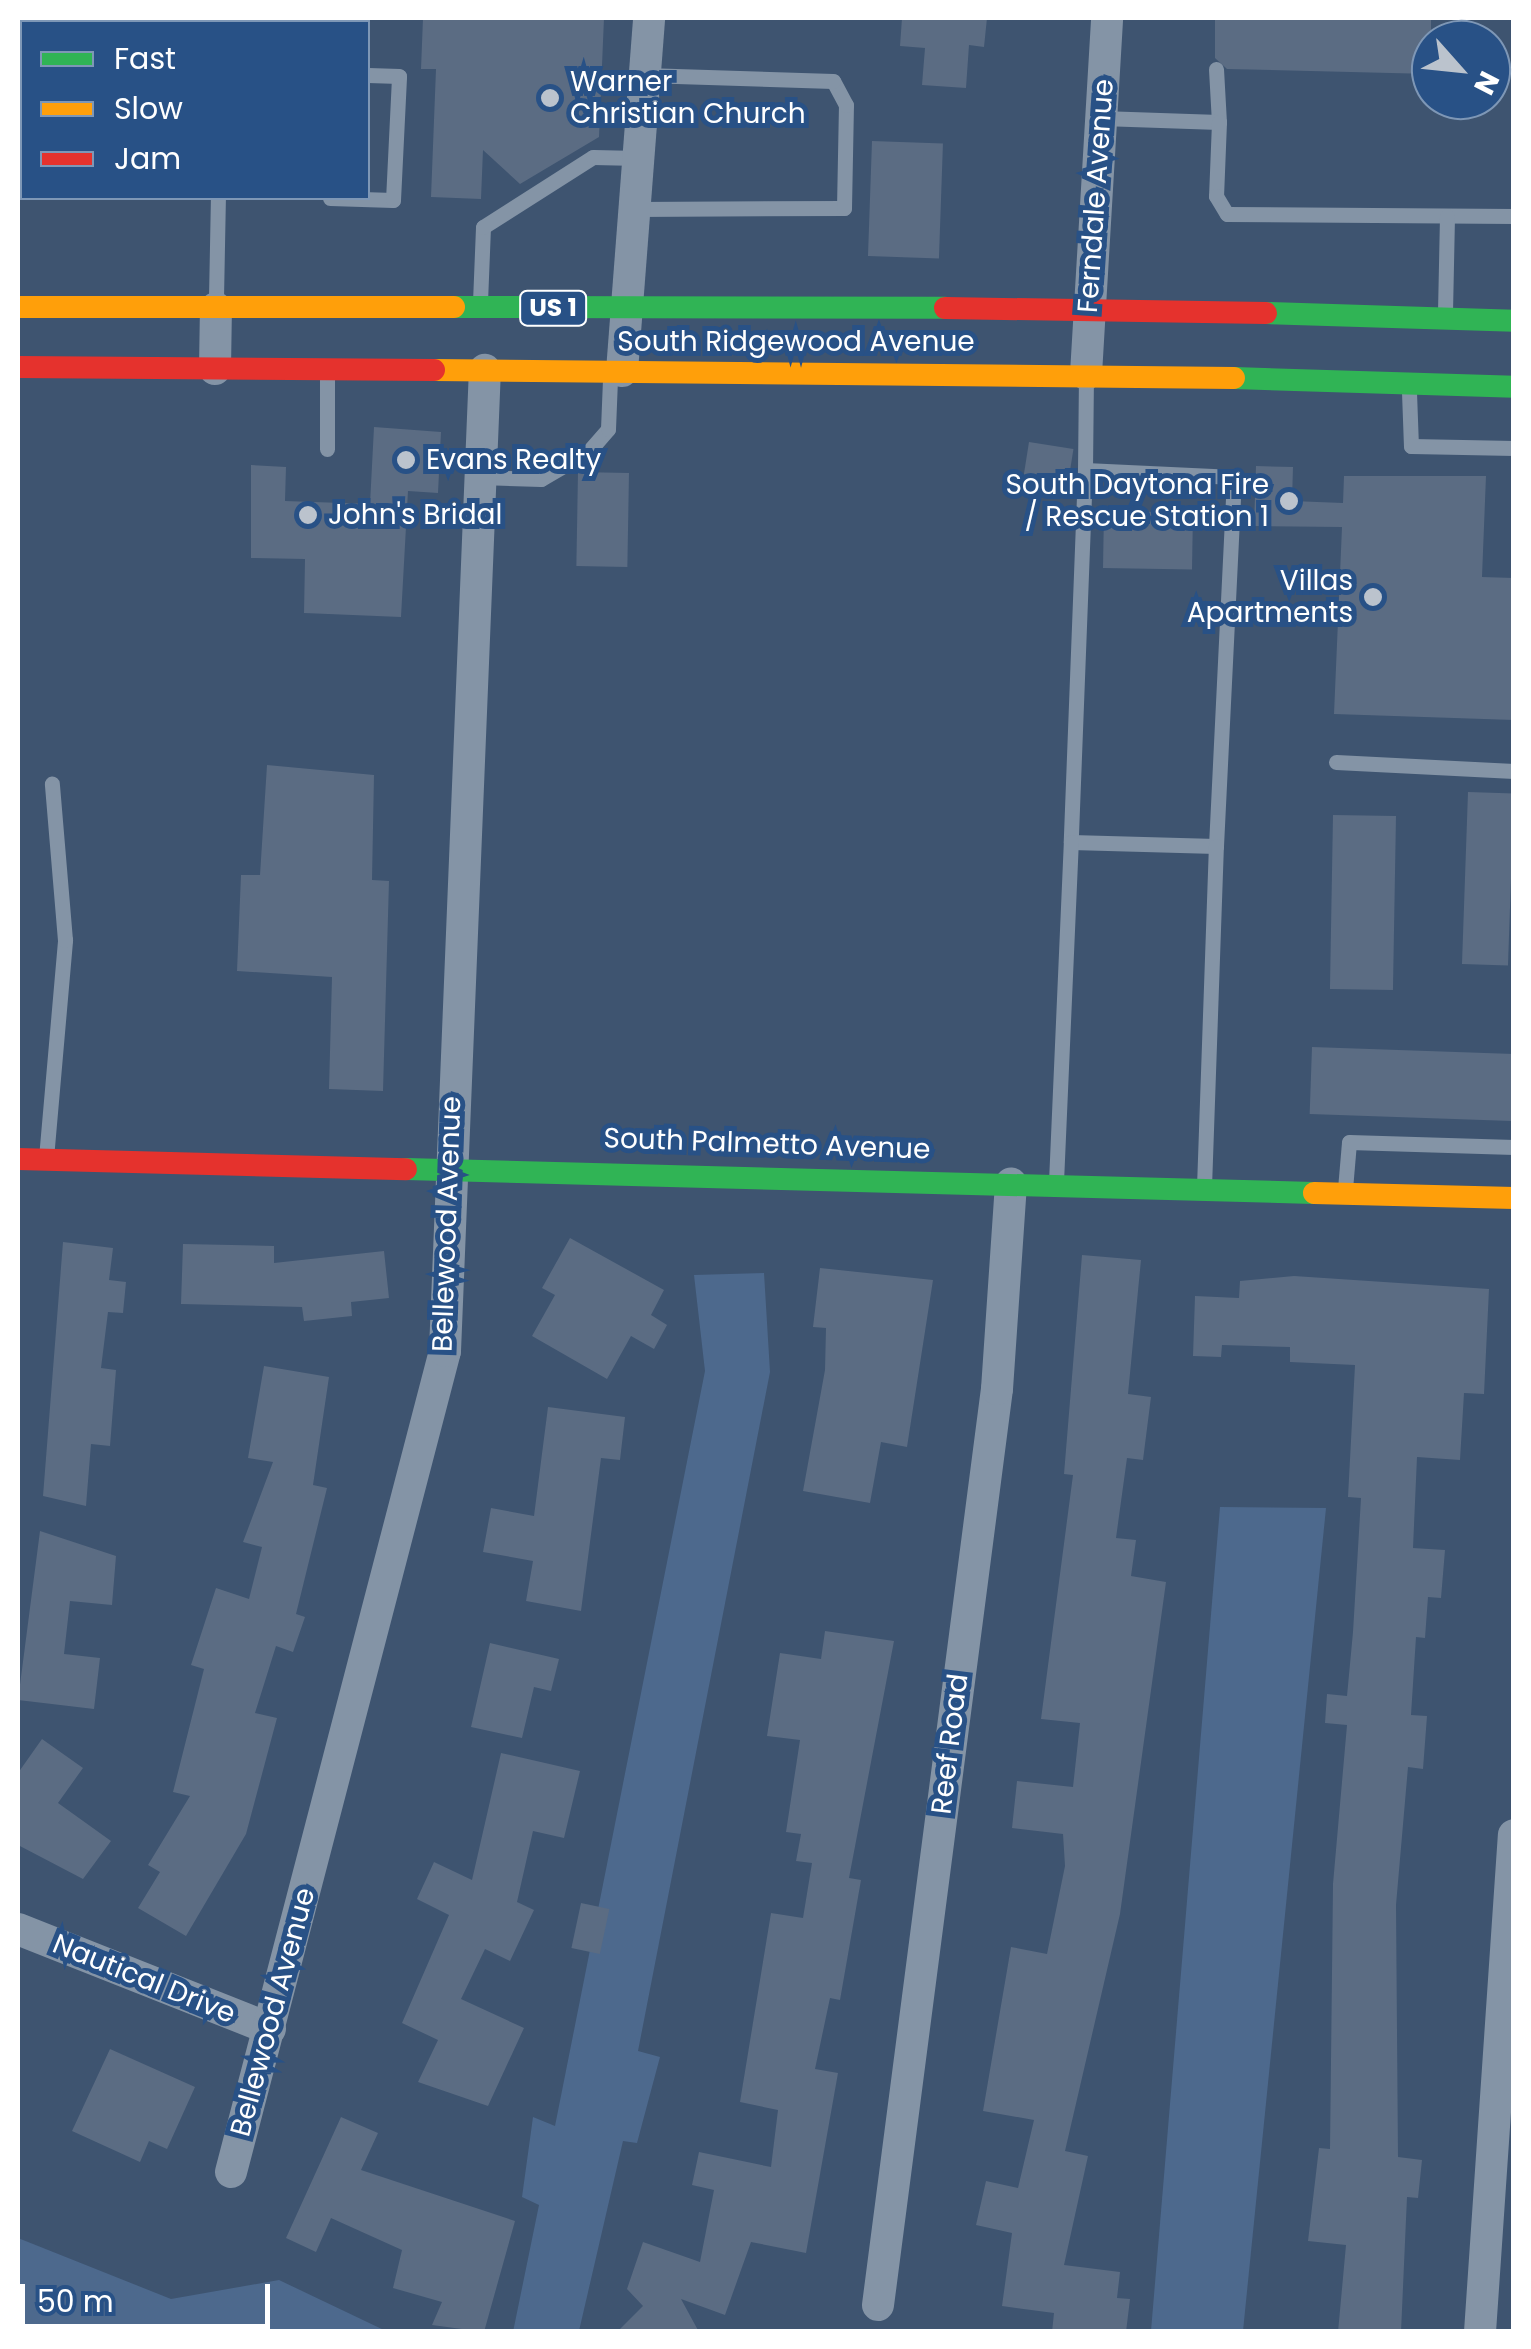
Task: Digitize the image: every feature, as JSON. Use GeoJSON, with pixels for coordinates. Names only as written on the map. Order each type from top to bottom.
{"type":"FeatureCollection","features":[{"type":"Feature","properties":{"kind":"main road","name":"South Ridgewood Avenue"},"geometry":{"type":"LineString","coordinates":[[18,307],[1088,308],[1514,321]]}},
{"type":"Feature","properties":{"kind":"main road","name":"South Ridgewood Avenue"},"geometry":{"type":"LineString","coordinates":[[18,367],[1086,374],[1514,387]]}},
{"type":"Feature","properties":{"kind":"main road","name":"South Palmetto Avenue"},"geometry":{"type":"LineString","coordinates":[[18,1159],[448,1164],[1514,1198]]}},
{"type":"Feature","properties":{"kind":"street"},"geometry":{"type":"LineString","coordinates":[[616,371],[627,308],[649,18]]}},
{"type":"Feature","properties":{"kind":"street","name":"Ferndale Avenue"},"geometry":{"type":"LineString","coordinates":[[1086,374],[1107,18]]}},
{"type":"Feature","properties":{"kind":"street"},"geometry":{"type":"LineString","coordinates":[[215,369],[216,308]]}},
{"type":"Feature","properties":{"kind":"street","name":"Bellewood Avenue"},"geometry":{"type":"LineString","coordinates":[[231,2172],[445,1351],[448,1164],[485,370]]}},
{"type":"Feature","properties":{"kind":"street","name":"Reef Road"},"geometry":{"type":"LineString","coordinates":[[878,2305],[996,1390],[1011,1182]]}},
{"type":"Feature","properties":{"kind":"street"},"geometry":{"type":"LineString","coordinates":[[1480,2332],[1514,1835]]}},
{"type":"Feature","properties":{"kind":"street","name":"Nautical Drive"},"geometry":{"type":"LineString","coordinates":[[18,1929],[270,2029]]}},
{"type":"Feature","properties":{"kind":"lane"},"geometry":{"type":"LineString","coordinates":[[1216,69],[1216,196],[1227,214],[1514,216]]}},
{"type":"Feature","properties":{"kind":"lane"},"geometry":{"type":"LineString","coordinates":[[370,75],[399,76],[394,200],[370,199]]}},
{"type":"Feature","properties":{"kind":"lane"},"geometry":{"type":"LineString","coordinates":[[634,209],[844,208],[846,105],[833,81],[644,75]]}},
{"type":"Feature","properties":{"kind":"lane"},"geometry":{"type":"LineString","coordinates":[[1100,118],[1219,122]]}},
{"type":"Feature","properties":{"kind":"lane"},"geometry":{"type":"LineString","coordinates":[[480,309],[482,227],[593,158],[638,158]]}},
{"type":"Feature","properties":{"kind":"lane"},"geometry":{"type":"LineString","coordinates":[[216,308],[218,200]]}},
{"type":"Feature","properties":{"kind":"lane"},"geometry":{"type":"LineString","coordinates":[[1445,319],[1446,216]]}},
{"type":"Feature","properties":{"kind":"lane"},"geometry":{"type":"LineString","coordinates":[[327,369],[327,449]]}},
{"type":"Feature","properties":{"kind":"lane"},"geometry":{"type":"LineString","coordinates":[[480,477],[541,479],[589,451],[608,429],[616,371]]}},
{"type":"Feature","properties":{"kind":"lane"},"geometry":{"type":"LineString","coordinates":[[1056,1184],[1086,374]]}},
{"type":"Feature","properties":{"kind":"lane"},"geometry":{"type":"LineString","coordinates":[[1409,384],[1412,446],[1514,448]]}},
{"type":"Feature","properties":{"kind":"lane"},"geometry":{"type":"LineString","coordinates":[[1085,470],[1234,477],[1204,1189]]}},
{"type":"Feature","properties":{"kind":"lane"},"geometry":{"type":"LineString","coordinates":[[1336,762],[1514,771]]}},
{"type":"Feature","properties":{"kind":"lane"},"geometry":{"type":"LineString","coordinates":[[46,1159],[65,940],[52,784]]}},
{"type":"Feature","properties":{"kind":"lane"},"geometry":{"type":"LineString","coordinates":[[1071,842],[1216,846]]}},
{"type":"Feature","properties":{"kind":"lane"},"geometry":{"type":"LineString","coordinates":[[1345,1193],[1349,1142],[1514,1148]]}},
{"type":"Feature","properties":{"kind":"water"},"geometry":{"type":"Polygon","coordinates":[[[764,1273],[770,1372],[638,2051],[660,2057],[637,2143],[623,2141],[579,2331],[513,2332],[539,2205],[522,2197],[533,2117],[555,2126],[705,1371],[694,1275],[764,1273]]]}},
{"type":"Feature","properties":{"kind":"water"},"geometry":{"type":"Polygon","coordinates":[[[1220,1507],[1326,1508],[1243,2331],[1151,2331],[1220,1507]]]}},
{"type":"Feature","properties":{"kind":"water"},"geometry":{"type":"Polygon","coordinates":[[[18,2238],[171,2299],[279,2280],[386,2331],[18,2331],[18,2238]]]}},
{"type":"Feature","properties":{"kind":"building"},"geometry":{"type":"Polygon","coordinates":[[[423,18],[604,18],[599,137],[520,184],[483,150],[481,199],[431,197],[436,69],[421,69],[423,18]]]}},
{"type":"Feature","properties":{"kind":"building"},"geometry":{"type":"Polygon","coordinates":[[[902,18],[987,18],[984,47],[969,45],[966,88],[922,85],[925,48],[900,46],[902,18]]]}},
{"type":"Feature","properties":{"kind":"building"},"geometry":{"type":"Polygon","coordinates":[[[1215,18],[1431,18],[1411,20],[1411,74],[1227,69],[1215,58],[1215,18]]]}},
{"type":"Feature","properties":{"kind":"building"},"geometry":{"type":"Polygon","coordinates":[[[872,141],[943,143],[939,258],[868,256],[872,141]]]}},
{"type":"Feature","properties":{"kind":"building"},"geometry":{"type":"Polygon","coordinates":[[[374,427],[441,432],[438,493],[408,491],[401,617],[304,613],[305,559],[251,558],[251,465],[286,467],[285,501],[370,504],[374,427]]]}},
{"type":"Feature","properties":{"kind":"building"},"geometry":{"type":"Polygon","coordinates":[[[1029,442],[1073,449],[1068,487],[1023,480],[1029,442]]]}},
{"type":"Feature","properties":{"kind":"building"},"geometry":{"type":"Polygon","coordinates":[[[1256,466],[1293,467],[1292,501],[1343,503],[1344,476],[1486,476],[1482,577],[1514,578],[1514,720],[1334,714],[1342,527],[1254,526],[1256,466]]]}},
{"type":"Feature","properties":{"kind":"building"},"geometry":{"type":"Polygon","coordinates":[[[578,472],[629,473],[627,567],[576,566],[578,472]]]}},
{"type":"Feature","properties":{"kind":"building"},"geometry":{"type":"Polygon","coordinates":[[[1104,511],[1193,513],[1192,570],[1103,568],[1104,511]]]}},
{"type":"Feature","properties":{"kind":"building"},"geometry":{"type":"Polygon","coordinates":[[[267,765],[374,775],[372,880],[389,881],[383,1091],[329,1089],[332,977],[237,971],[241,875],[260,875],[267,765]]]}},
{"type":"Feature","properties":{"kind":"building"},"geometry":{"type":"Polygon","coordinates":[[[1468,792],[1514,794],[1508,966],[1462,964],[1468,792]]]}},
{"type":"Feature","properties":{"kind":"building"},"geometry":{"type":"Polygon","coordinates":[[[1333,815],[1396,816],[1393,990],[1330,989],[1333,815]]]}},
{"type":"Feature","properties":{"kind":"building"},"geometry":{"type":"Polygon","coordinates":[[[1312,1047],[1514,1054],[1512,1121],[1310,1114],[1312,1047]]]}},
{"type":"Feature","properties":{"kind":"building"},"geometry":{"type":"Polygon","coordinates":[[[570,1238],[664,1290],[651,1315],[667,1325],[654,1349],[631,1336],[607,1379],[532,1336],[555,1295],[542,1288],[570,1238]]]}},
{"type":"Feature","properties":{"kind":"building"},"geometry":{"type":"Polygon","coordinates":[[[63,1242],[113,1248],[109,1280],[126,1282],[123,1313],[108,1312],[101,1368],[116,1370],[110,1446],[91,1444],[86,1506],[43,1496],[63,1242]]]}},
{"type":"Feature","properties":{"kind":"building"},"geometry":{"type":"Polygon","coordinates":[[[183,1244],[274,1246],[274,1263],[384,1251],[389,1298],[351,1302],[352,1316],[304,1321],[302,1307],[181,1304],[183,1244]]]}},
{"type":"Feature","properties":{"kind":"building"},"geometry":{"type":"Polygon","coordinates":[[[1082,1255],[1141,1260],[1128,1394],[1151,1397],[1143,1460],[1127,1458],[1116,1538],[1136,1540],[1131,1576],[1166,1582],[1120,1914],[1065,2151],[1088,2156],[1064,2265],[1120,2272],[1117,2298],[1130,2299],[1126,2332],[1052,2332],[1054,2313],[1002,2306],[1012,2233],[976,2225],[986,2181],[1018,2188],[1034,2120],[983,2111],[1011,1947],[1047,1954],[1065,1866],[1063,1834],[1012,1828],[1017,1781],[1073,1787],[1080,1723],[1041,1719],[1073,1475],[1064,1474],[1082,1255]]]}},
{"type":"Feature","properties":{"kind":"building"},"geometry":{"type":"Polygon","coordinates":[[[820,1268],[933,1280],[907,1447],[881,1442],[870,1503],[803,1491],[825,1370],[826,1328],[813,1327],[820,1268]]]}},
{"type":"Feature","properties":{"kind":"building"},"geometry":{"type":"Polygon","coordinates":[[[1294,1276],[1489,1289],[1484,1394],[1464,1393],[1460,1460],[1417,1457],[1413,1548],[1445,1550],[1441,1598],[1428,1597],[1425,1638],[1416,1637],[1411,1715],[1427,1716],[1423,1769],[1408,1767],[1396,1905],[1398,2157],[1422,2160],[1418,2198],[1407,2197],[1401,2332],[1338,2332],[1346,2245],[1308,2241],[1319,2148],[1330,2149],[1333,1884],[1347,1725],[1325,1723],[1327,1694],[1347,1696],[1353,1632],[1361,1498],[1348,1497],[1355,1365],[1290,1362],[1290,1347],[1222,1345],[1221,1357],[1193,1356],[1195,1296],[1239,1298],[1240,1281],[1294,1276]]]}},
{"type":"Feature","properties":{"kind":"building"},"geometry":{"type":"Polygon","coordinates":[[[264,1366],[329,1377],[313,1485],[327,1488],[296,1614],[305,1617],[293,1652],[276,1646],[255,1713],[277,1718],[246,1834],[186,1936],[138,1908],[160,1872],[148,1865],[190,1796],[173,1792],[204,1669],[191,1665],[216,1588],[249,1599],[262,1547],[243,1542],[273,1462],[248,1458],[264,1366]]]}},
{"type":"Feature","properties":{"kind":"building"},"geometry":{"type":"Polygon","coordinates":[[[548,1407],[625,1417],[620,1460],[601,1458],[581,1611],[526,1601],[533,1561],[483,1552],[491,1508],[534,1516],[548,1407]]]}},
{"type":"Feature","properties":{"kind":"building"},"geometry":{"type":"Polygon","coordinates":[[[40,1531],[116,1556],[112,1605],[70,1601],[64,1654],[100,1658],[94,1709],[18,1700],[40,1531]]]}},
{"type":"Feature","properties":{"kind":"building"},"geometry":{"type":"Polygon","coordinates":[[[825,1631],[894,1641],[849,1878],[861,1880],[840,2000],[830,1998],[815,2069],[838,2073],[806,2253],[751,2242],[725,2315],[681,2299],[699,2332],[617,2332],[643,2306],[627,2289],[643,2242],[700,2262],[714,2190],[692,2185],[699,2152],[771,2167],[778,2110],[740,2102],[771,1913],[803,1918],[812,1863],[796,1861],[801,1834],[786,1832],[800,1740],[767,1736],[780,1653],[821,1659],[825,1631]]]}},
{"type":"Feature","properties":{"kind":"building"},"geometry":{"type":"Polygon","coordinates":[[[490,1643],[559,1659],[551,1691],[534,1687],[522,1738],[471,1727],[490,1643]]]}},
{"type":"Feature","properties":{"kind":"building"},"geometry":{"type":"Polygon","coordinates":[[[42,1739],[83,1768],[58,1803],[111,1841],[83,1879],[18,1845],[18,1773],[42,1739]]]}},
{"type":"Feature","properties":{"kind":"building"},"geometry":{"type":"Polygon","coordinates":[[[501,1753],[580,1771],[564,1838],[533,1831],[517,1902],[534,1910],[510,1961],[485,1949],[461,1999],[524,2028],[488,2106],[418,2082],[438,2040],[402,2023],[449,1915],[417,1899],[434,1862],[472,1880],[501,1753]]]}},
{"type":"Feature","properties":{"kind":"building"},"geometry":{"type":"Polygon","coordinates":[[[581,1903],[609,1909],[600,1954],[571,1948],[581,1903]]]}},
{"type":"Feature","properties":{"kind":"building"},"geometry":{"type":"Polygon","coordinates":[[[110,2049],[195,2087],[167,2149],[149,2141],[140,2162],[72,2131],[110,2049]]]}},
{"type":"Feature","properties":{"kind":"building"},"geometry":{"type":"Polygon","coordinates":[[[341,2117],[378,2133],[361,2170],[515,2221],[484,2332],[432,2325],[442,2302],[393,2288],[402,2250],[331,2218],[316,2252],[286,2238],[341,2117]]]}},
{"type":"Feature","properties":{"kind":"traffic: fast"},"geometry":{"type":"LineString","coordinates":[[454,307],[945,308]]}},
{"type":"Feature","properties":{"kind":"traffic: fast"},"geometry":{"type":"LineString","coordinates":[[1266,313],[1514,321]]}},
{"type":"Feature","properties":{"kind":"traffic: fast"},"geometry":{"type":"LineString","coordinates":[[1234,378],[1514,387]]}},
{"type":"Feature","properties":{"kind":"traffic: fast"},"geometry":{"type":"LineString","coordinates":[[406,1169],[1314,1193]]}},
{"type":"Feature","properties":{"kind":"traffic: slow"},"geometry":{"type":"LineString","coordinates":[[18,307],[454,307]]}},
{"type":"Feature","properties":{"kind":"traffic: slow"},"geometry":{"type":"LineString","coordinates":[[434,370],[1234,378]]}},
{"type":"Feature","properties":{"kind":"traffic: slow"},"geometry":{"type":"LineString","coordinates":[[1314,1193],[1514,1198]]}},
{"type":"Feature","properties":{"kind":"traffic: jam"},"geometry":{"type":"LineString","coordinates":[[945,308],[1266,313]]}},
{"type":"Feature","properties":{"kind":"traffic: jam"},"geometry":{"type":"LineString","coordinates":[[18,367],[434,370]]}},
{"type":"Feature","properties":{"kind":"traffic: jam"},"geometry":{"type":"LineString","coordinates":[[18,1159],[406,1169]]}},
{"type":"Feature","properties":{"kind":"place","name":"Warner Christian Church"},"geometry":{"type":"Point","coordinates":[550,98]}},
{"type":"Feature","properties":{"kind":"place","name":"Evans Realty"},"geometry":{"type":"Point","coordinates":[406,460]}},
{"type":"Feature","properties":{"kind":"place","name":"South Daytona Fire / Rescue Station 1"},"geometry":{"type":"Point","coordinates":[1289,501]}},
{"type":"Feature","properties":{"kind":"place","name":"John's Bridal"},"geometry":{"type":"Point","coordinates":[308,515]}},
{"type":"Feature","properties":{"kind":"place","name":"Villas Apartments"},"geometry":{"type":"Point","coordinates":[1373,597]}}]}
